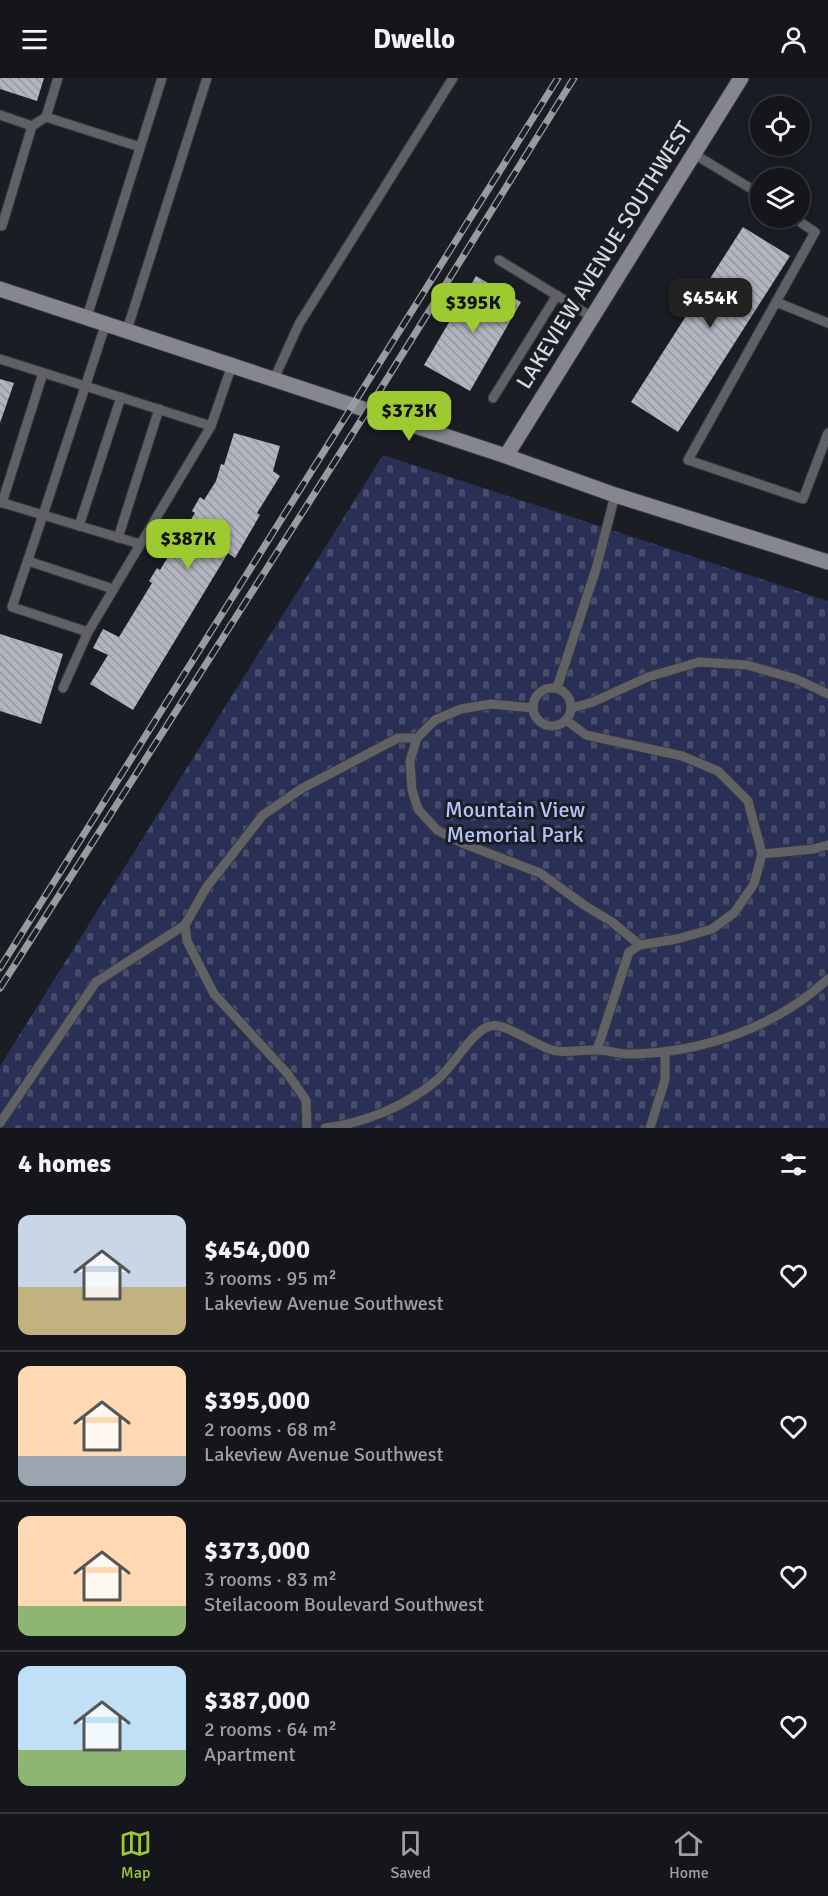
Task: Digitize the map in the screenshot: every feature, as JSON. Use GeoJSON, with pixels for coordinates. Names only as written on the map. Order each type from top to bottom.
{"type":"FeatureCollection","features":[{"type":"Feature","properties":{"kind":"main road","name":"LAKEVIEW AVENUE SOUTHWEST"},"geometry":{"type":"LineString","coordinates":[[506,456],[741,78]]}},
{"type":"Feature","properties":{"kind":"main road"},"geometry":{"type":"LineString","coordinates":[[0,288],[506,456],[615,495],[828,562]]}},
{"type":"Feature","properties":{"kind":"lane"},"geometry":{"type":"LineString","coordinates":[[1,228],[32,126],[46,117],[58,78]]}},
{"type":"Feature","properties":{"kind":"lane"},"geometry":{"type":"LineString","coordinates":[[87,317],[162,78]]}},
{"type":"Feature","properties":{"kind":"lane"},"geometry":{"type":"LineString","coordinates":[[127,330],[207,78]]}},
{"type":"Feature","properties":{"kind":"lane"},"geometry":{"type":"LineString","coordinates":[[274,379],[299,324],[453,78]]}},
{"type":"Feature","properties":{"kind":"lane"},"geometry":{"type":"LineString","coordinates":[[0,115],[32,126]]}},
{"type":"Feature","properties":{"kind":"lane"},"geometry":{"type":"LineString","coordinates":[[46,117],[140,147]]}},
{"type":"Feature","properties":{"kind":"lane"},"geometry":{"type":"LineString","coordinates":[[694,153],[750,188]]}},
{"type":"Feature","properties":{"kind":"lane"},"geometry":{"type":"LineString","coordinates":[[809,228],[815,232],[688,460],[803,499],[828,433]]}},
{"type":"Feature","properties":{"kind":"lane"},"geometry":{"type":"LineString","coordinates":[[499,260],[591,317]]}},
{"type":"Feature","properties":{"kind":"lane"},"geometry":{"type":"LineString","coordinates":[[493,398],[557,295]]}},
{"type":"Feature","properties":{"kind":"lane"},"geometry":{"type":"LineString","coordinates":[[776,302],[828,323]]}},
{"type":"Feature","properties":{"kind":"lane"},"geometry":{"type":"LineString","coordinates":[[88,632],[12,607],[106,323]]}},
{"type":"Feature","properties":{"kind":"lane"},"geometry":{"type":"LineString","coordinates":[[0,360],[211,426]]}},
{"type":"Feature","properties":{"kind":"lane"},"geometry":{"type":"LineString","coordinates":[[63,688],[88,632],[211,426],[232,365]]}},
{"type":"Feature","properties":{"kind":"lane"},"geometry":{"type":"LineString","coordinates":[[43,373],[1,503],[140,544]]}},
{"type":"Feature","properties":{"kind":"lane"},"geometry":{"type":"LineString","coordinates":[[79,526],[121,397]]}},
{"type":"Feature","properties":{"kind":"lane"},"geometry":{"type":"LineString","coordinates":[[118,538],[159,410]]}},
{"type":"Feature","properties":{"kind":"lane"},"geometry":{"type":"LineString","coordinates":[[558,688],[596,569],[615,495]]}},
{"type":"Feature","properties":{"kind":"lane"},"geometry":{"type":"LineString","coordinates":[[28,561],[113,589]]}},
{"type":"Feature","properties":{"kind":"lane"},"geometry":{"type":"LineString","coordinates":[[572,708],[593,702],[648,677],[699,662],[747,665],[796,679],[828,694]]}},
{"type":"Feature","properties":{"kind":"lane"},"geometry":{"type":"LineString","coordinates":[[558,688],[568,696],[572,708],[566,720],[554,726],[546,725],[536,717],[533,708],[534,701],[538,693],[544,689],[558,688]]}},
{"type":"Feature","properties":{"kind":"lane"},"geometry":{"type":"LineString","coordinates":[[533,708],[491,704],[461,709],[435,720],[417,738],[410,761],[412,790],[418,809],[437,830],[462,843],[540,873],[612,922],[640,945]]}},
{"type":"Feature","properties":{"kind":"lane"},"geometry":{"type":"LineString","coordinates":[[566,720],[586,735],[682,756],[718,771],[748,801],[762,854],[754,884],[734,913],[712,929],[677,939],[640,945],[629,952],[597,1050]]}},
{"type":"Feature","properties":{"kind":"lane"},"geometry":{"type":"LineString","coordinates":[[0,1122],[96,982],[185,925],[206,888],[263,815],[301,789],[398,738],[417,738]]}},
{"type":"Feature","properties":{"kind":"lane"},"geometry":{"type":"LineString","coordinates":[[762,854],[828,846]]}},
{"type":"Feature","properties":{"kind":"lane"},"geometry":{"type":"LineString","coordinates":[[185,925],[187,941],[214,994],[287,1073],[306,1100],[307,1128]]}},
{"type":"Feature","properties":{"kind":"lane"},"geometry":{"type":"LineString","coordinates":[[325,1128],[368,1118],[404,1103],[437,1080],[480,1030],[492,1025],[512,1031],[534,1044],[553,1050],[577,1052],[597,1050],[631,1055],[665,1052],[701,1046],[756,1028],[813,993],[828,979]]}},
{"type":"Feature","properties":{"kind":"lane"},"geometry":{"type":"LineString","coordinates":[[650,1128],[665,1080],[665,1052]]}},
{"type":"Feature","properties":{"kind":"green space","name":"Mountain View Memorial Park"},"geometry":{"type":"Polygon","coordinates":[[[383,455],[828,601],[828,1128],[0,1128],[0,1066],[383,455]]]}},
{"type":"Feature","properties":{"kind":"building"},"geometry":{"type":"Polygon","coordinates":[[[0,78],[44,78],[37,101],[0,89],[0,78]]]}},
{"type":"Feature","properties":{"kind":"building"},"geometry":{"type":"Polygon","coordinates":[[[743,227],[790,256],[678,432],[631,402],[743,227]]]}},
{"type":"Feature","properties":{"kind":"building"},"geometry":{"type":"Polygon","coordinates":[[[476,276],[521,302],[470,391],[424,365],[476,276]]]}},
{"type":"Feature","properties":{"kind":"building"},"geometry":{"type":"Polygon","coordinates":[[[0,379],[14,383],[0,423],[0,379]]]}},
{"type":"Feature","properties":{"kind":"building"},"geometry":{"type":"Polygon","coordinates":[[[234,433],[280,446],[273,471],[280,476],[257,513],[260,515],[235,558],[228,553],[133,710],[90,684],[108,655],[93,648],[103,629],[119,637],[152,583],[149,581],[157,568],[160,570],[195,513],[192,511],[200,497],[204,500],[216,481],[221,464],[224,465],[234,433]]]}},
{"type":"Feature","properties":{"kind":"building"},"geometry":{"type":"Polygon","coordinates":[[[0,634],[63,654],[41,724],[0,711],[0,634]]]}},
{"type":"Feature","properties":{"kind":"railway"},"geometry":{"type":"LineString","coordinates":[[0,968],[558,78]]}},
{"type":"Feature","properties":{"kind":"railway"},"geometry":{"type":"LineString","coordinates":[[0,988],[367,411],[574,78]]}}]}
